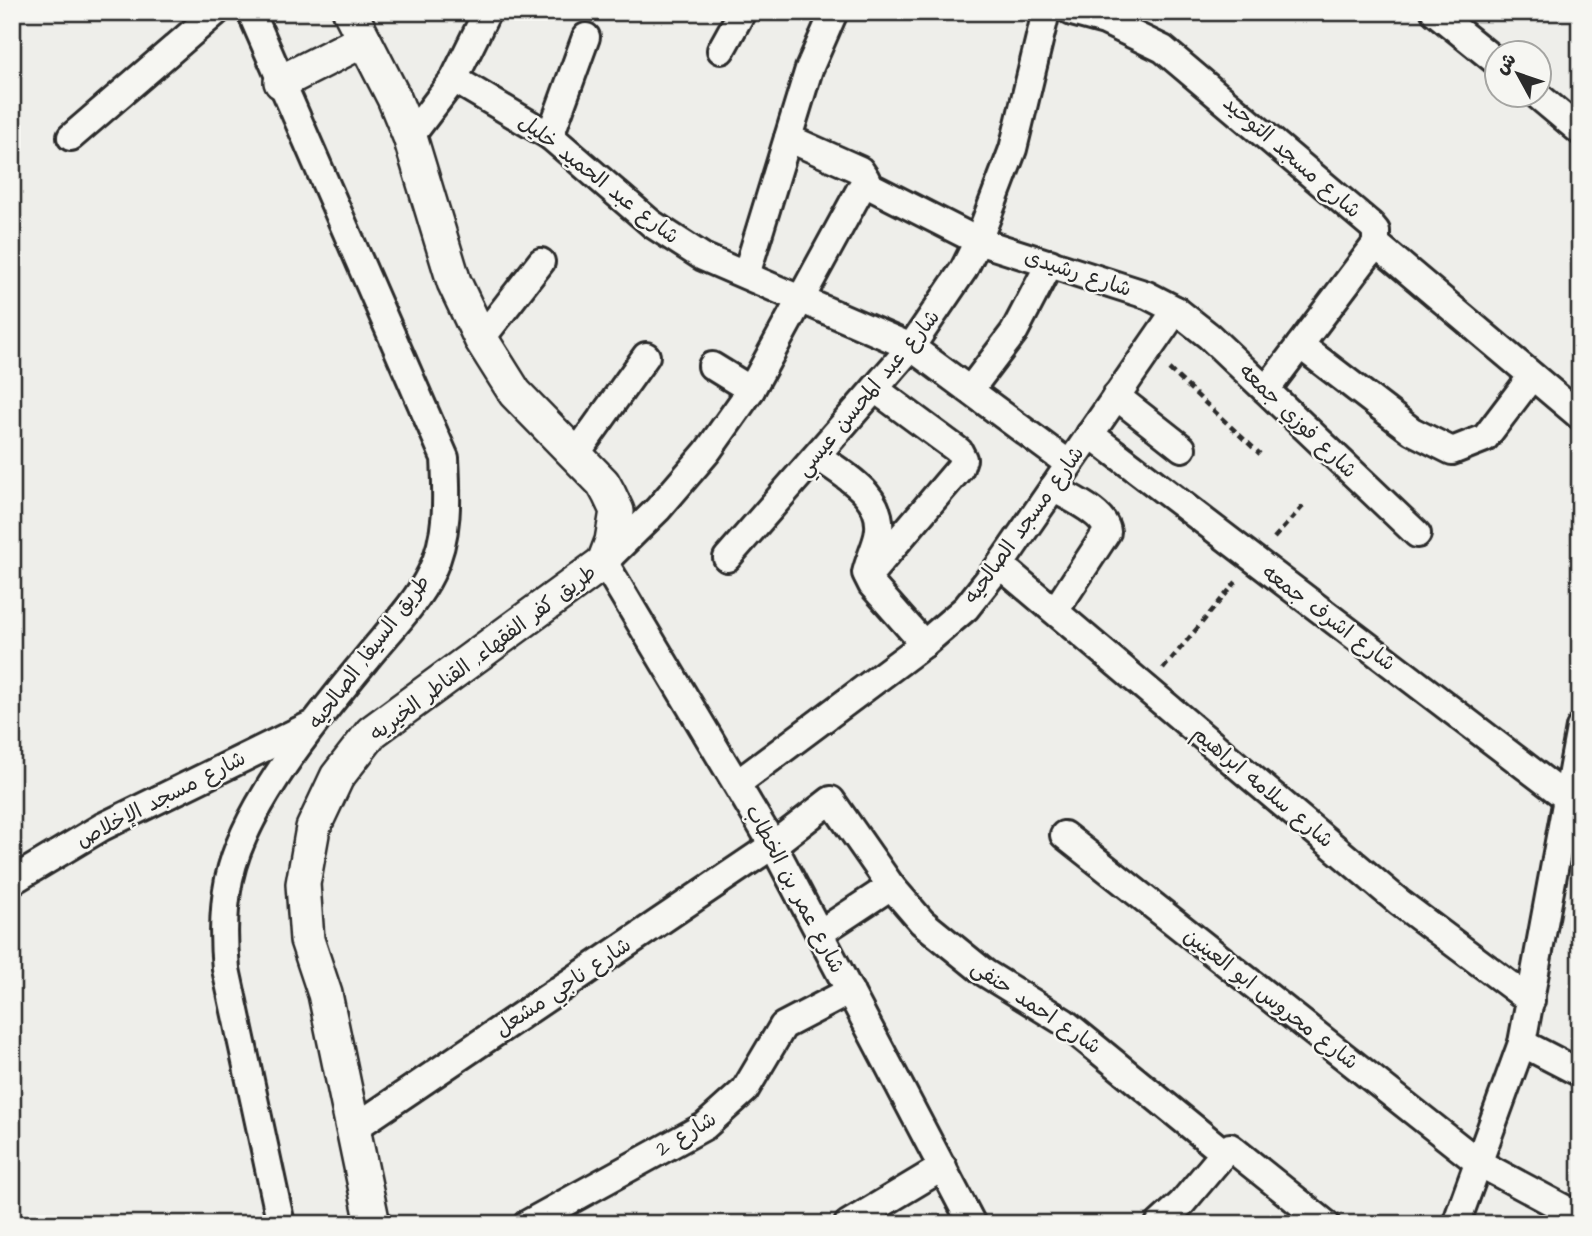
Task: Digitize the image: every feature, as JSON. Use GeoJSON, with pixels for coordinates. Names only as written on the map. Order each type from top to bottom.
{"type":"FeatureCollection","features":[{"type":"Feature","properties":{"kind":"street"},"geometry":{"type":"LineString","coordinates":[[71,137],[216,12]]}},
{"type":"Feature","properties":{"kind":"street","name":"طريق السيفا, الصالحيه"},"geometry":{"type":"LineString","coordinates":[[251,12],[445,458],[448,517],[431,573],[397,621],[313,724],[248,825],[229,878],[224,916],[226,969],[281,1224]]}},
{"type":"Feature","properties":{"kind":"street"},"geometry":{"type":"LineString","coordinates":[[410,136],[454,79],[487,12]]}},
{"type":"Feature","properties":{"kind":"street"},"geometry":{"type":"LineString","coordinates":[[721,50],[742,12]]}},
{"type":"Feature","properties":{"kind":"street"},"geometry":{"type":"LineString","coordinates":[[746,275],[810,69],[834,12]]}},
{"type":"Feature","properties":{"kind":"street","name":"شارع عبد المحسن عيسي"},"geometry":{"type":"LineString","coordinates":[[727,558],[911,347],[948,296],[978,241],[1013,149],[1046,12]]}},
{"type":"Feature","properties":{"kind":"street","name":"شارع مسجد التوحيد"},"geometry":{"type":"LineString","coordinates":[[1072,12],[1135,33],[1189,68],[1371,225],[1376,231],[1376,244],[1580,416]]}},
{"type":"Feature","properties":{"kind":"street"},"geometry":{"type":"LineString","coordinates":[[1435,12],[1484,52]]}},
{"type":"Feature","properties":{"kind":"street"},"geometry":{"type":"LineString","coordinates":[[281,82],[357,26]]}},
{"type":"Feature","properties":{"kind":"street","name":"طريق كفر الفقهاء, القناطر الخيريه"},"geometry":{"type":"LineString","coordinates":[[357,26],[410,136],[454,282],[481,339],[515,393],[603,483],[617,511],[612,541],[604,562],[373,732],[337,777],[313,828],[303,884],[307,940],[326,994],[373,1224]]}},
{"type":"Feature","properties":{"kind":"street"},"geometry":{"type":"LineString","coordinates":[[550,136],[586,37]]}},
{"type":"Feature","properties":{"kind":"street","name":"شارع عبد الحميد خليل"},"geometry":{"type":"LineString","coordinates":[[454,79],[550,136],[652,224],[703,257],[911,347],[1069,464]]}},
{"type":"Feature","properties":{"kind":"street"},"geometry":{"type":"LineString","coordinates":[[1553,108],[1580,131]]}},
{"type":"Feature","properties":{"kind":"street","name":"شارع رشيدى"},"geometry":{"type":"LineString","coordinates":[[788,138],[860,170],[865,175],[864,183],[978,241],[1115,283],[1176,310]]}},
{"type":"Feature","properties":{"kind":"street"},"geometry":{"type":"LineString","coordinates":[[604,562],[658,509],[707,452],[751,390],[864,183]]}},
{"type":"Feature","properties":{"kind":"street"},"geometry":{"type":"LineString","coordinates":[[1266,390],[1376,244]]}},
{"type":"Feature","properties":{"kind":"street"},"geometry":{"type":"LineString","coordinates":[[481,339],[541,262]]}},
{"type":"Feature","properties":{"kind":"street"},"geometry":{"type":"LineString","coordinates":[[970,390],[1014,332],[1050,263]]}},
{"type":"Feature","properties":{"kind":"street","name":"شارع مسجد الصالحيه"},"geometry":{"type":"LineString","coordinates":[[738,783],[924,644],[966,608],[1000,565],[1176,310]]}},
{"type":"Feature","properties":{"kind":"street","name":"شارع فوزي جمعه"},"geometry":{"type":"LineString","coordinates":[[1176,310],[1209,336],[1418,534]]}},
{"type":"Feature","properties":{"kind":"street"},"geometry":{"type":"LineString","coordinates":[[1300,345],[1412,431],[1452,451],[1485,438],[1532,376]]}},
{"type":"Feature","properties":{"kind":"street"},"geometry":{"type":"LineString","coordinates":[[576,454],[646,356]]}},
{"type":"Feature","properties":{"kind":"street"},"geometry":{"type":"LineString","coordinates":[[712,366],[751,390]]}},
{"type":"Feature","properties":{"kind":"street"},"geometry":{"type":"LineString","coordinates":[[867,576],[960,468],[963,459],[959,452],[875,389]]}},
{"type":"Feature","properties":{"kind":"street"},"geometry":{"type":"LineString","coordinates":[[1116,396],[1182,449]]}},
{"type":"Feature","properties":{"kind":"street","name":"شارع اشرف جمعه"},"geometry":{"type":"LineString","coordinates":[[1090,434],[1574,804]]}},
{"type":"Feature","properties":{"kind":"street"},"geometry":{"type":"LineString","coordinates":[[817,456],[870,497],[880,517],[867,576],[872,586],[924,644]]}},
{"type":"Feature","properties":{"kind":"street"},"geometry":{"type":"LineString","coordinates":[[1053,488],[1097,516],[1107,527],[1104,539],[1055,611]]}},
{"type":"Feature","properties":{"kind":"street","name":"شارع عمر بن الخطاب"},"geometry":{"type":"LineString","coordinates":[[604,562],[773,845],[972,1224]]}},
{"type":"Feature","properties":{"kind":"street","name":"شارع سلامه ابراهيم"},"geometry":{"type":"LineString","coordinates":[[1000,565],[1399,902],[1531,1001]]}},
{"type":"Feature","properties":{"kind":"street","name":"شارع مسجد الإخلاص"},"geometry":{"type":"LineString","coordinates":[[12,881],[102,827],[313,724]]}},
{"type":"Feature","properties":{"kind":"street"},"geometry":{"type":"LineString","coordinates":[[1456,1224],[1522,1043],[1574,804],[1580,728]]}},
{"type":"Feature","properties":{"kind":"street","name":"شارع احمد حنفى"},"geometry":{"type":"LineString","coordinates":[[773,845],[831,800],[891,886],[922,922],[952,949],[1064,1022],[1225,1152],[1230,1147],[1326,1224]]}},
{"type":"Feature","properties":{"kind":"street","name":"شارع محروس ابو العينين"},"geometry":{"type":"LineString","coordinates":[[1064,835],[1479,1163],[1580,1217]]}},
{"type":"Feature","properties":{"kind":"street","name":"شارع ناجي مشعل"},"geometry":{"type":"LineString","coordinates":[[353,1129],[773,845]]}},
{"type":"Feature","properties":{"kind":"street"},"geometry":{"type":"LineString","coordinates":[[820,933],[891,886]]}},
{"type":"Feature","properties":{"kind":"street","name":"شارع 2"},"geometry":{"type":"LineString","coordinates":[[527,1224],[705,1126],[745,1090],[783,1026],[850,991]]}},
{"type":"Feature","properties":{"kind":"street"},"geometry":{"type":"LineString","coordinates":[[1522,1043],[1580,1073]]}},
{"type":"Feature","properties":{"kind":"street"},"geometry":{"type":"LineString","coordinates":[[1158,1224],[1182,1203],[1225,1152]]}},
{"type":"Feature","properties":{"kind":"street"},"geometry":{"type":"LineString","coordinates":[[848,1224],[943,1167]]}},
{"type":"Feature","properties":{"kind":"path"},"geometry":{"type":"LineString","coordinates":[[1148,350],[1260,454]]}},
{"type":"Feature","properties":{"kind":"path"},"geometry":{"type":"LineString","coordinates":[[1147,688],[1304,504]]}}]}
